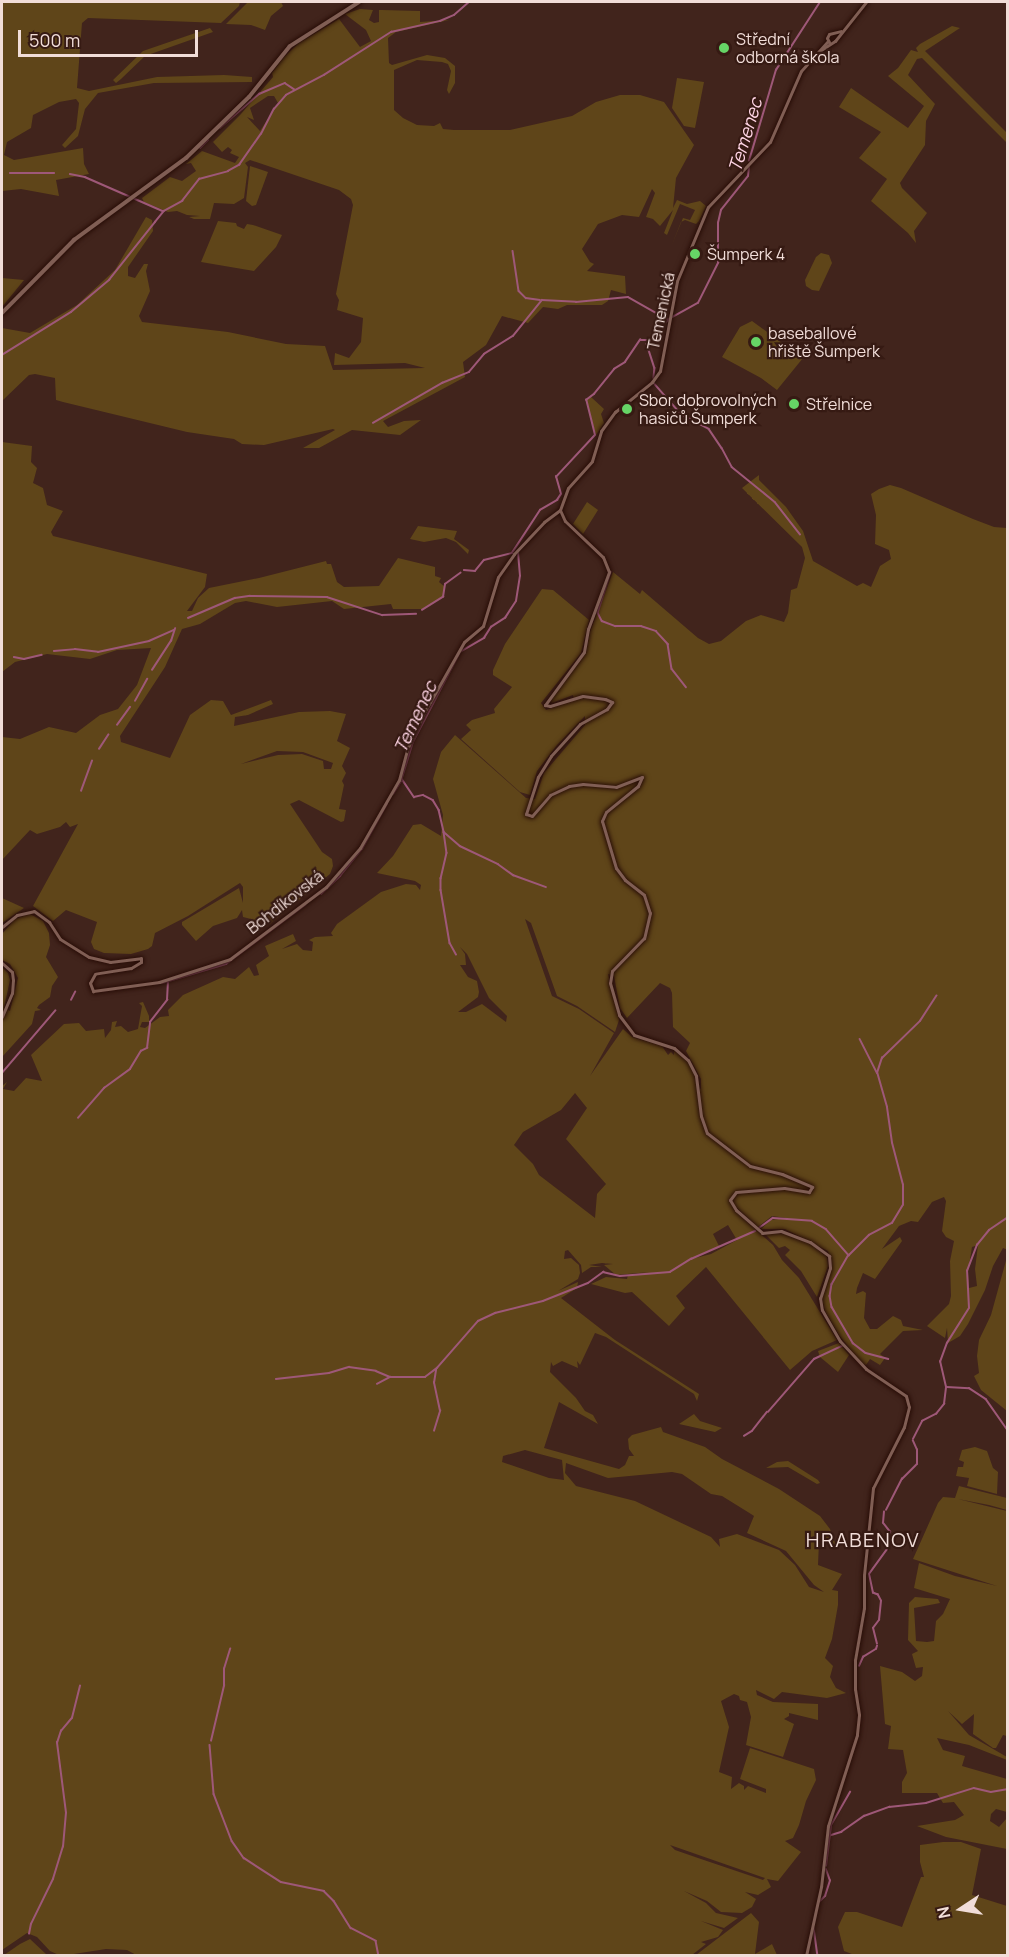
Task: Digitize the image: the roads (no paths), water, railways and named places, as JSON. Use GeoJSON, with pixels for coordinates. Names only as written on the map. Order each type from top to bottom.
{"type":"FeatureCollection","features":[{"type":"Feature","properties":{"kind":"main road"},"geometry":{"type":"LineString","coordinates":[[2,313],[74,240],[186,158],[254,92],[290,46],[359,2]]}},
{"type":"Feature","properties":{"kind":"street","name":"Temenická"},"geometry":{"type":"LineString","coordinates":[[560,510],[568,488],[592,461],[601,431],[615,412],[658,374],[666,349],[677,281],[708,207],[715,196],[770,142],[795,82],[804,68],[843,30],[866,2]]}},
{"type":"Feature","properties":{"kind":"street","name":"Temenická"},"geometry":{"type":"LineString","coordinates":[[829,42],[828,35],[835,36]]}},
{"type":"Feature","properties":{"kind":"street"},"geometry":{"type":"LineString","coordinates":[[560,510],[565,521],[600,553],[609,568],[588,628],[584,652],[545,703],[550,706],[584,696],[609,700],[611,705],[580,724],[551,756],[538,777],[526,814],[532,816],[550,795],[569,786],[583,784],[616,787],[642,777],[638,786],[602,818],[616,868],[625,880],[644,895],[650,912],[644,938],[612,971],[610,984],[619,1015],[634,1035],[674,1048],[688,1060],[696,1076],[700,1116],[707,1132],[750,1166],[782,1174],[813,1187],[809,1192],[784,1188],[736,1192],[730,1200],[736,1210],[762,1233],[781,1232],[810,1242],[829,1256],[830,1268],[820,1298],[822,1310],[840,1341],[866,1369],[906,1396],[909,1407],[904,1427],[873,1488],[864,1575],[864,1608],[855,1660],[855,1689],[859,1715],[857,1735],[828,1826],[821,1887],[806,1956]]}},
{"type":"Feature","properties":{"kind":"street","name":"Bohdíkovská"},"geometry":{"type":"LineString","coordinates":[[2,927],[17,915],[34,911],[49,922],[60,939],[89,957],[110,963],[141,958],[141,962],[131,968],[95,974],[90,982],[93,991],[159,982],[230,959],[326,887],[360,848],[399,780],[408,747],[425,711],[464,642],[483,626],[498,578],[514,554],[544,522],[560,510]]}},
{"type":"Feature","properties":{"kind":"street"},"geometry":{"type":"LineString","coordinates":[[2,963],[12,972],[13,980],[12,993],[2,1017]]}},
{"type":"Feature","properties":{"kind":"waterway"},"geometry":{"type":"LineString","coordinates":[[2,355],[71,312],[109,280],[164,211],[182,201],[199,179],[228,171],[239,165],[261,134],[274,109],[286,95],[324,75],[391,32],[440,21],[454,15],[469,2]]}},
{"type":"Feature","properties":{"kind":"waterway","name":"Temenec"},"geometry":{"type":"LineString","coordinates":[[749,161],[776,70],[820,2]]}},
{"type":"Feature","properties":{"kind":"waterway"},"geometry":{"type":"LineString","coordinates":[[220,128],[259,94],[285,83],[294,89]]}},
{"type":"Feature","properties":{"kind":"waterway"},"geometry":{"type":"LineString","coordinates":[[200,148],[208,140]]}},
{"type":"Feature","properties":{"kind":"waterway","name":"Temenec"},"geometry":{"type":"LineString","coordinates":[[464,570],[475,571],[484,560],[512,553],[540,510],[557,500],[561,494],[556,477],[595,435],[586,400],[594,394],[614,369],[625,362],[640,340],[650,340],[669,319],[698,303],[718,263],[718,223],[721,210],[748,176],[749,166]]}},
{"type":"Feature","properties":{"kind":"waterway"},"geometry":{"type":"LineString","coordinates":[[10,173],[54,173]]}},
{"type":"Feature","properties":{"kind":"waterway"},"geometry":{"type":"LineString","coordinates":[[70,174],[85,177],[163,211]]}},
{"type":"Feature","properties":{"kind":"waterway"},"geometry":{"type":"LineString","coordinates":[[513,251],[519,291],[526,298],[540,300]]}},
{"type":"Feature","properties":{"kind":"waterway"},"geometry":{"type":"LineString","coordinates":[[373,423],[442,383],[469,372],[484,354],[513,336],[542,300],[576,302],[628,297],[667,319]]}},
{"type":"Feature","properties":{"kind":"waterway"},"geometry":{"type":"LineString","coordinates":[[650,340],[647,344],[655,368],[654,378]]}},
{"type":"Feature","properties":{"kind":"waterway"},"geometry":{"type":"LineString","coordinates":[[653,382],[682,415],[709,429],[732,467],[775,502],[800,534]]}},
{"type":"Feature","properties":{"kind":"waterway","name":"Temenec"},"geometry":{"type":"LineString","coordinates":[[393,794],[401,781],[412,744],[460,652],[484,638],[491,627],[505,618],[516,601],[520,576],[518,552]]}},
{"type":"Feature","properties":{"kind":"waterway"},"geometry":{"type":"LineString","coordinates":[[611,572],[598,613],[602,621],[615,626],[641,626],[656,631],[668,644],[672,669],[686,687]]}},
{"type":"Feature","properties":{"kind":"waterway"},"geometry":{"type":"LineString","coordinates":[[422,610],[443,597],[445,584],[460,573]]}},
{"type":"Feature","properties":{"kind":"waterway"},"geometry":{"type":"LineString","coordinates":[[188,618],[235,598],[250,596],[327,597],[382,615],[416,614]]}},
{"type":"Feature","properties":{"kind":"waterway"},"geometry":{"type":"LineString","coordinates":[[152,670],[171,641],[175,629]]}},
{"type":"Feature","properties":{"kind":"waterway"},"geometry":{"type":"LineString","coordinates":[[54,651],[75,649],[98,652],[149,641],[174,630]]}},
{"type":"Feature","properties":{"kind":"waterway"},"geometry":{"type":"LineString","coordinates":[[14,657],[24,659],[42,655]]}},
{"type":"Feature","properties":{"kind":"waterway"},"geometry":{"type":"LineString","coordinates":[[135,701],[147,679]]}},
{"type":"Feature","properties":{"kind":"waterway"},"geometry":{"type":"LineString","coordinates":[[117,725],[130,707]]}},
{"type":"Feature","properties":{"kind":"waterway"},"geometry":{"type":"LineString","coordinates":[[99,749],[108,735]]}},
{"type":"Feature","properties":{"kind":"waterway"},"geometry":{"type":"LineString","coordinates":[[81,791],[92,761]]}},
{"type":"Feature","properties":{"kind":"waterway"},"geometry":{"type":"LineString","coordinates":[[402,779],[414,797],[423,795],[433,800],[439,810],[444,832],[460,846],[498,864],[513,875],[546,887]]}},
{"type":"Feature","properties":{"kind":"waterway","name":"Temenec"},"geometry":{"type":"LineString","coordinates":[[321,894],[340,876],[362,849],[387,804]]}},
{"type":"Feature","properties":{"kind":"waterway"},"geometry":{"type":"LineString","coordinates":[[444,832],[447,853],[441,878],[441,890],[450,943],[456,954]]}},
{"type":"Feature","properties":{"kind":"waterway","name":"Temenec"},"geometry":{"type":"LineString","coordinates":[[162,983],[226,964],[305,905]]}},
{"type":"Feature","properties":{"kind":"waterway"},"geometry":{"type":"LineString","coordinates":[[78,1118],[104,1088],[130,1069],[141,1051],[147,1048],[150,1022],[167,1000],[168,983]]}},
{"type":"Feature","properties":{"kind":"waterway"},"geometry":{"type":"LineString","coordinates":[[71,1000],[75,992]]}},
{"type":"Feature","properties":{"kind":"waterway"},"geometry":{"type":"LineString","coordinates":[[849,1255],[869,1235],[892,1223],[903,1205],[903,1185],[892,1143],[887,1107],[877,1073],[882,1058],[920,1021],[936,996]]}},
{"type":"Feature","properties":{"kind":"waterway","name":"Temenec"},"geometry":{"type":"LineString","coordinates":[[2,1073],[55,1011]]}},
{"type":"Feature","properties":{"kind":"waterway"},"geometry":{"type":"LineString","coordinates":[[860,1039],[877,1073]]}},
{"type":"Feature","properties":{"kind":"waterway"},"geometry":{"type":"LineString","coordinates":[[759,1228],[773,1218],[812,1221],[826,1229],[849,1255],[832,1284],[830,1296],[832,1307],[853,1343],[866,1353],[888,1359]]}},
{"type":"Feature","properties":{"kind":"waterway"},"geometry":{"type":"LineString","coordinates":[[913,1439],[922,1421],[936,1414],[944,1404],[946,1387],[940,1362],[947,1343],[969,1308],[967,1271],[977,1245],[989,1230],[1007,1218]]}},
{"type":"Feature","properties":{"kind":"waterway"},"geometry":{"type":"LineString","coordinates":[[276,1379],[329,1373],[349,1367],[376,1371],[390,1377],[425,1377],[437,1368],[478,1321],[495,1313],[543,1301],[588,1283],[603,1272],[620,1276],[670,1272],[691,1259],[755,1231]]}},
{"type":"Feature","properties":{"kind":"waterway"},"geometry":{"type":"LineString","coordinates":[[768,1412],[814,1359],[842,1346]]}},
{"type":"Feature","properties":{"kind":"waterway"},"geometry":{"type":"LineString","coordinates":[[434,1431],[440,1411],[434,1383],[436,1370]]}},
{"type":"Feature","properties":{"kind":"waterway"},"geometry":{"type":"LineString","coordinates":[[377,1384],[390,1377]]}},
{"type":"Feature","properties":{"kind":"waterway"},"geometry":{"type":"LineString","coordinates":[[947,1387],[969,1388],[986,1399],[1008,1431]]}},
{"type":"Feature","properties":{"kind":"waterway"},"geometry":{"type":"LineString","coordinates":[[744,1436],[752,1431],[767,1412]]}},
{"type":"Feature","properties":{"kind":"waterway"},"geometry":{"type":"LineString","coordinates":[[886,1510],[902,1479],[917,1464],[917,1450],[913,1441]]}},
{"type":"Feature","properties":{"kind":"waterway"},"geometry":{"type":"LineString","coordinates":[[877,1644],[873,1628],[879,1620],[881,1601],[878,1595],[873,1593],[869,1574],[888,1548],[886,1541],[890,1532],[883,1523],[884,1512]]}},
{"type":"Feature","properties":{"kind":"waterway"},"geometry":{"type":"LineString","coordinates":[[859,1666],[863,1657],[877,1646]]}},
{"type":"Feature","properties":{"kind":"waterway"},"geometry":{"type":"LineString","coordinates":[[211,1741],[224,1686],[224,1669],[230,1649]]}},
{"type":"Feature","properties":{"kind":"waterway"},"geometry":{"type":"LineString","coordinates":[[29,1934],[31,1924],[53,1879],[63,1847],[66,1813],[57,1743],[61,1731],[72,1718],[80,1686]]}},
{"type":"Feature","properties":{"kind":"waterway"},"geometry":{"type":"LineString","coordinates":[[210,1745],[214,1794],[232,1841],[244,1858],[281,1882],[324,1891],[334,1901],[351,1928],[376,1941],[379,1956]]}},
{"type":"Feature","properties":{"kind":"waterway"},"geometry":{"type":"LineString","coordinates":[[828,1836],[841,1832],[864,1816],[889,1807],[926,1803],[974,1788],[991,1792],[1008,1789]]}},
{"type":"Feature","properties":{"kind":"waterway"},"geometry":{"type":"LineString","coordinates":[[826,1866],[831,1825],[850,1792]]}},
{"type":"Feature","properties":{"kind":"waterway"},"geometry":{"type":"LineString","coordinates":[[818,1903],[825,1896],[830,1881],[826,1870]]}},
{"type":"Feature","properties":{"kind":"waterway"},"geometry":{"type":"LineString","coordinates":[[814,1928],[818,1956]]}},
{"type":"Feature","properties":{"kind":"place","name":"Střední odborná škola"},"geometry":{"type":"Point","coordinates":[724,48]}},
{"type":"Feature","properties":{"kind":"place","name":"Šumperk 4"},"geometry":{"type":"Point","coordinates":[695,254]}},
{"type":"Feature","properties":{"kind":"place","name":"baseballové hřiště Šumperk"},"geometry":{"type":"Point","coordinates":[756,342]}},
{"type":"Feature","properties":{"kind":"place","name":"Střelnice"},"geometry":{"type":"Point","coordinates":[794,404]}},
{"type":"Feature","properties":{"kind":"place","name":"Sbor dobrovolných hasičů Šumperk"},"geometry":{"type":"Point","coordinates":[627,409]}},
{"type":"Feature","properties":{"kind":"district","name":"HRABENOV"},"geometry":{"type":"Point","coordinates":[863,1539]}}]}
